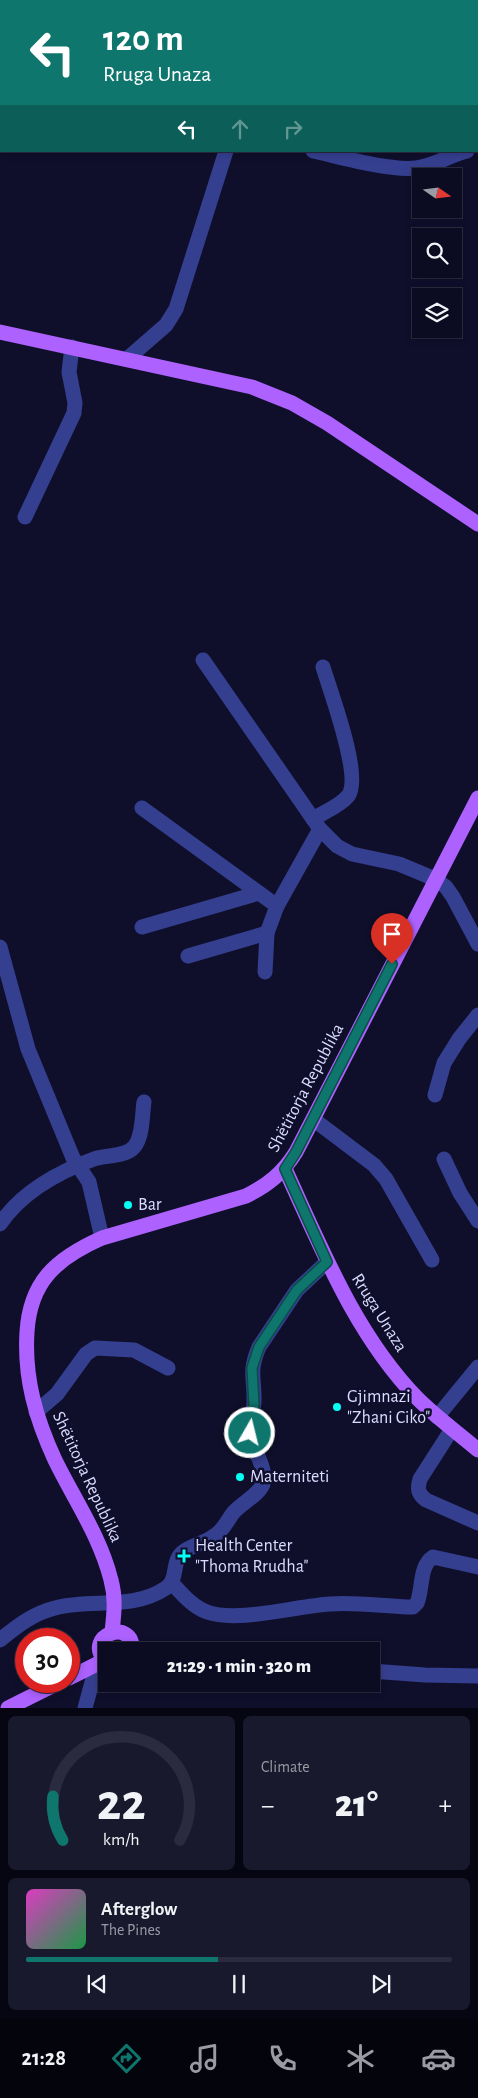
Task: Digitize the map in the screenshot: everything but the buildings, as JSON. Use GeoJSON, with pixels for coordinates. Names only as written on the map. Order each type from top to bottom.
{"type":"FeatureCollection","features":[{"type":"Feature","properties":{"kind":"main road"},"geometry":{"type":"LineString","coordinates":[[0,332],[127,358],[252,387],[292,403],[327,423],[478,524]]}},
{"type":"Feature","properties":{"kind":"main road","name":"Shëtitorja Republika"},"geometry":{"type":"LineString","coordinates":[[112,1632],[115,1604],[106,1563],[82,1510],[55,1460],[36,1412],[28,1381],[26,1362],[27,1321],[31,1303],[38,1286],[50,1270],[81,1248],[102,1238],[246,1196],[266,1186],[285,1169],[296,1152],[478,798]]}},
{"type":"Feature","properties":{"kind":"main road","name":"Rruga Unaza"},"geometry":{"type":"LineString","coordinates":[[285,1169],[327,1262],[367,1334],[406,1386],[437,1417],[478,1450]]}},
{"type":"Feature","properties":{"kind":"main road"},"geometry":{"type":"LineString","coordinates":[[101,1642],[103,1638],[112,1632],[120,1632],[127,1636],[131,1642]]}},
{"type":"Feature","properties":{"kind":"main road"},"geometry":{"type":"LineString","coordinates":[[80,1673],[98,1664]]}},
{"type":"Feature","properties":{"kind":"main road"},"geometry":{"type":"LineString","coordinates":[[8,1708],[38,1693]]}},
{"type":"Feature","properties":{"kind":"street"},"geometry":{"type":"LineString","coordinates":[[127,358],[166,325],[176,309],[226,152]]}},
{"type":"Feature","properties":{"kind":"street"},"geometry":{"type":"LineString","coordinates":[[318,152],[400,168],[416,168],[428,166],[464,152]]}},
{"type":"Feature","properties":{"kind":"street"},"geometry":{"type":"LineString","coordinates":[[25,517],[74,413],[75,403],[69,372],[72,347]]}},
{"type":"Feature","properties":{"kind":"street"},"geometry":{"type":"LineString","coordinates":[[203,660],[317,824],[337,846],[352,854],[399,864],[435,879],[446,887],[453,897],[478,944]]}},
{"type":"Feature","properties":{"kind":"street"},"geometry":{"type":"LineString","coordinates":[[265,972],[266,933],[277,906],[317,824],[348,796],[352,788],[353,777],[349,756],[323,667]]}},
{"type":"Feature","properties":{"kind":"street"},"geometry":{"type":"LineString","coordinates":[[142,808],[277,906]]}},
{"type":"Feature","properties":{"kind":"street"},"geometry":{"type":"LineString","coordinates":[[142,926],[259,893]]}},
{"type":"Feature","properties":{"kind":"street"},"geometry":{"type":"LineString","coordinates":[[188,956],[266,933]]}},
{"type":"Feature","properties":{"kind":"street"},"geometry":{"type":"LineString","coordinates":[[0,947],[28,1049],[48,1101],[64,1131],[69,1148],[89,1182],[102,1238]]}},
{"type":"Feature","properties":{"kind":"street"},"geometry":{"type":"LineString","coordinates":[[435,1096],[444,1063],[459,1039],[478,1016]]}},
{"type":"Feature","properties":{"kind":"street"},"geometry":{"type":"LineString","coordinates":[[0,1224],[20,1199],[37,1187],[94,1159],[125,1152],[134,1147],[140,1127],[144,1102]]}},
{"type":"Feature","properties":{"kind":"street"},"geometry":{"type":"LineString","coordinates":[[313,1119],[374,1165],[386,1179],[432,1260]]}},
{"type":"Feature","properties":{"kind":"street"},"geometry":{"type":"LineString","coordinates":[[444,1159],[460,1193],[478,1221]]}},
{"type":"Feature","properties":{"kind":"street"},"geometry":{"type":"LineString","coordinates":[[0,1640],[27,1619],[42,1612],[73,1605],[115,1604],[137,1600],[165,1589],[172,1583],[178,1558],[183,1552],[214,1536],[234,1512],[259,1490],[263,1483],[264,1475],[250,1433],[254,1405],[252,1378],[255,1357],[259,1347],[297,1290],[327,1262]]}},
{"type":"Feature","properties":{"kind":"street"},"geometry":{"type":"LineString","coordinates":[[36,1412],[57,1394],[86,1354],[95,1348],[134,1350],[168,1368]]}},
{"type":"Feature","properties":{"kind":"street"},"geometry":{"type":"LineString","coordinates":[[437,1417],[478,1367]]}},
{"type":"Feature","properties":{"kind":"street"},"geometry":{"type":"LineString","coordinates":[[452,1429],[420,1479],[418,1487],[420,1495],[426,1500],[478,1523]]}},
{"type":"Feature","properties":{"kind":"street"},"geometry":{"type":"LineString","coordinates":[[172,1583],[194,1605],[209,1613],[218,1615],[243,1615],[339,1604],[413,1607],[417,1604],[428,1560],[433,1557],[478,1567]]}},
{"type":"Feature","properties":{"kind":"street"},"geometry":{"type":"LineString","coordinates":[[380,1672],[478,1676]]}},
{"type":"Feature","properties":{"kind":"street"},"geometry":{"type":"LineString","coordinates":[[85,1708],[98,1675]]}},
{"type":"Feature","properties":{"kind":"place","name":"Bar"},"geometry":{"type":"Point","coordinates":[128,1205]}},
{"type":"Feature","properties":{"kind":"place","name":"Gjimnazi \"Zhani Ciko\""},"geometry":{"type":"Point","coordinates":[337,1407]}},
{"type":"Feature","properties":{"kind":"place","name":"Materniteti"},"geometry":{"type":"Point","coordinates":[240,1477]}},
{"type":"Feature","properties":{"kind":"place","name":"Health Center \"Thoma Rrudha\""},"geometry":{"type":"Point","coordinates":[184,1556]}},
{"type":"Feature","properties":{"kind":"route"},"geometry":{"type":"LineString","coordinates":[[250,1433],[254,1405],[252,1368],[259,1347],[297,1290],[327,1262],[285,1169],[296,1152],[392,964]]}}]}
